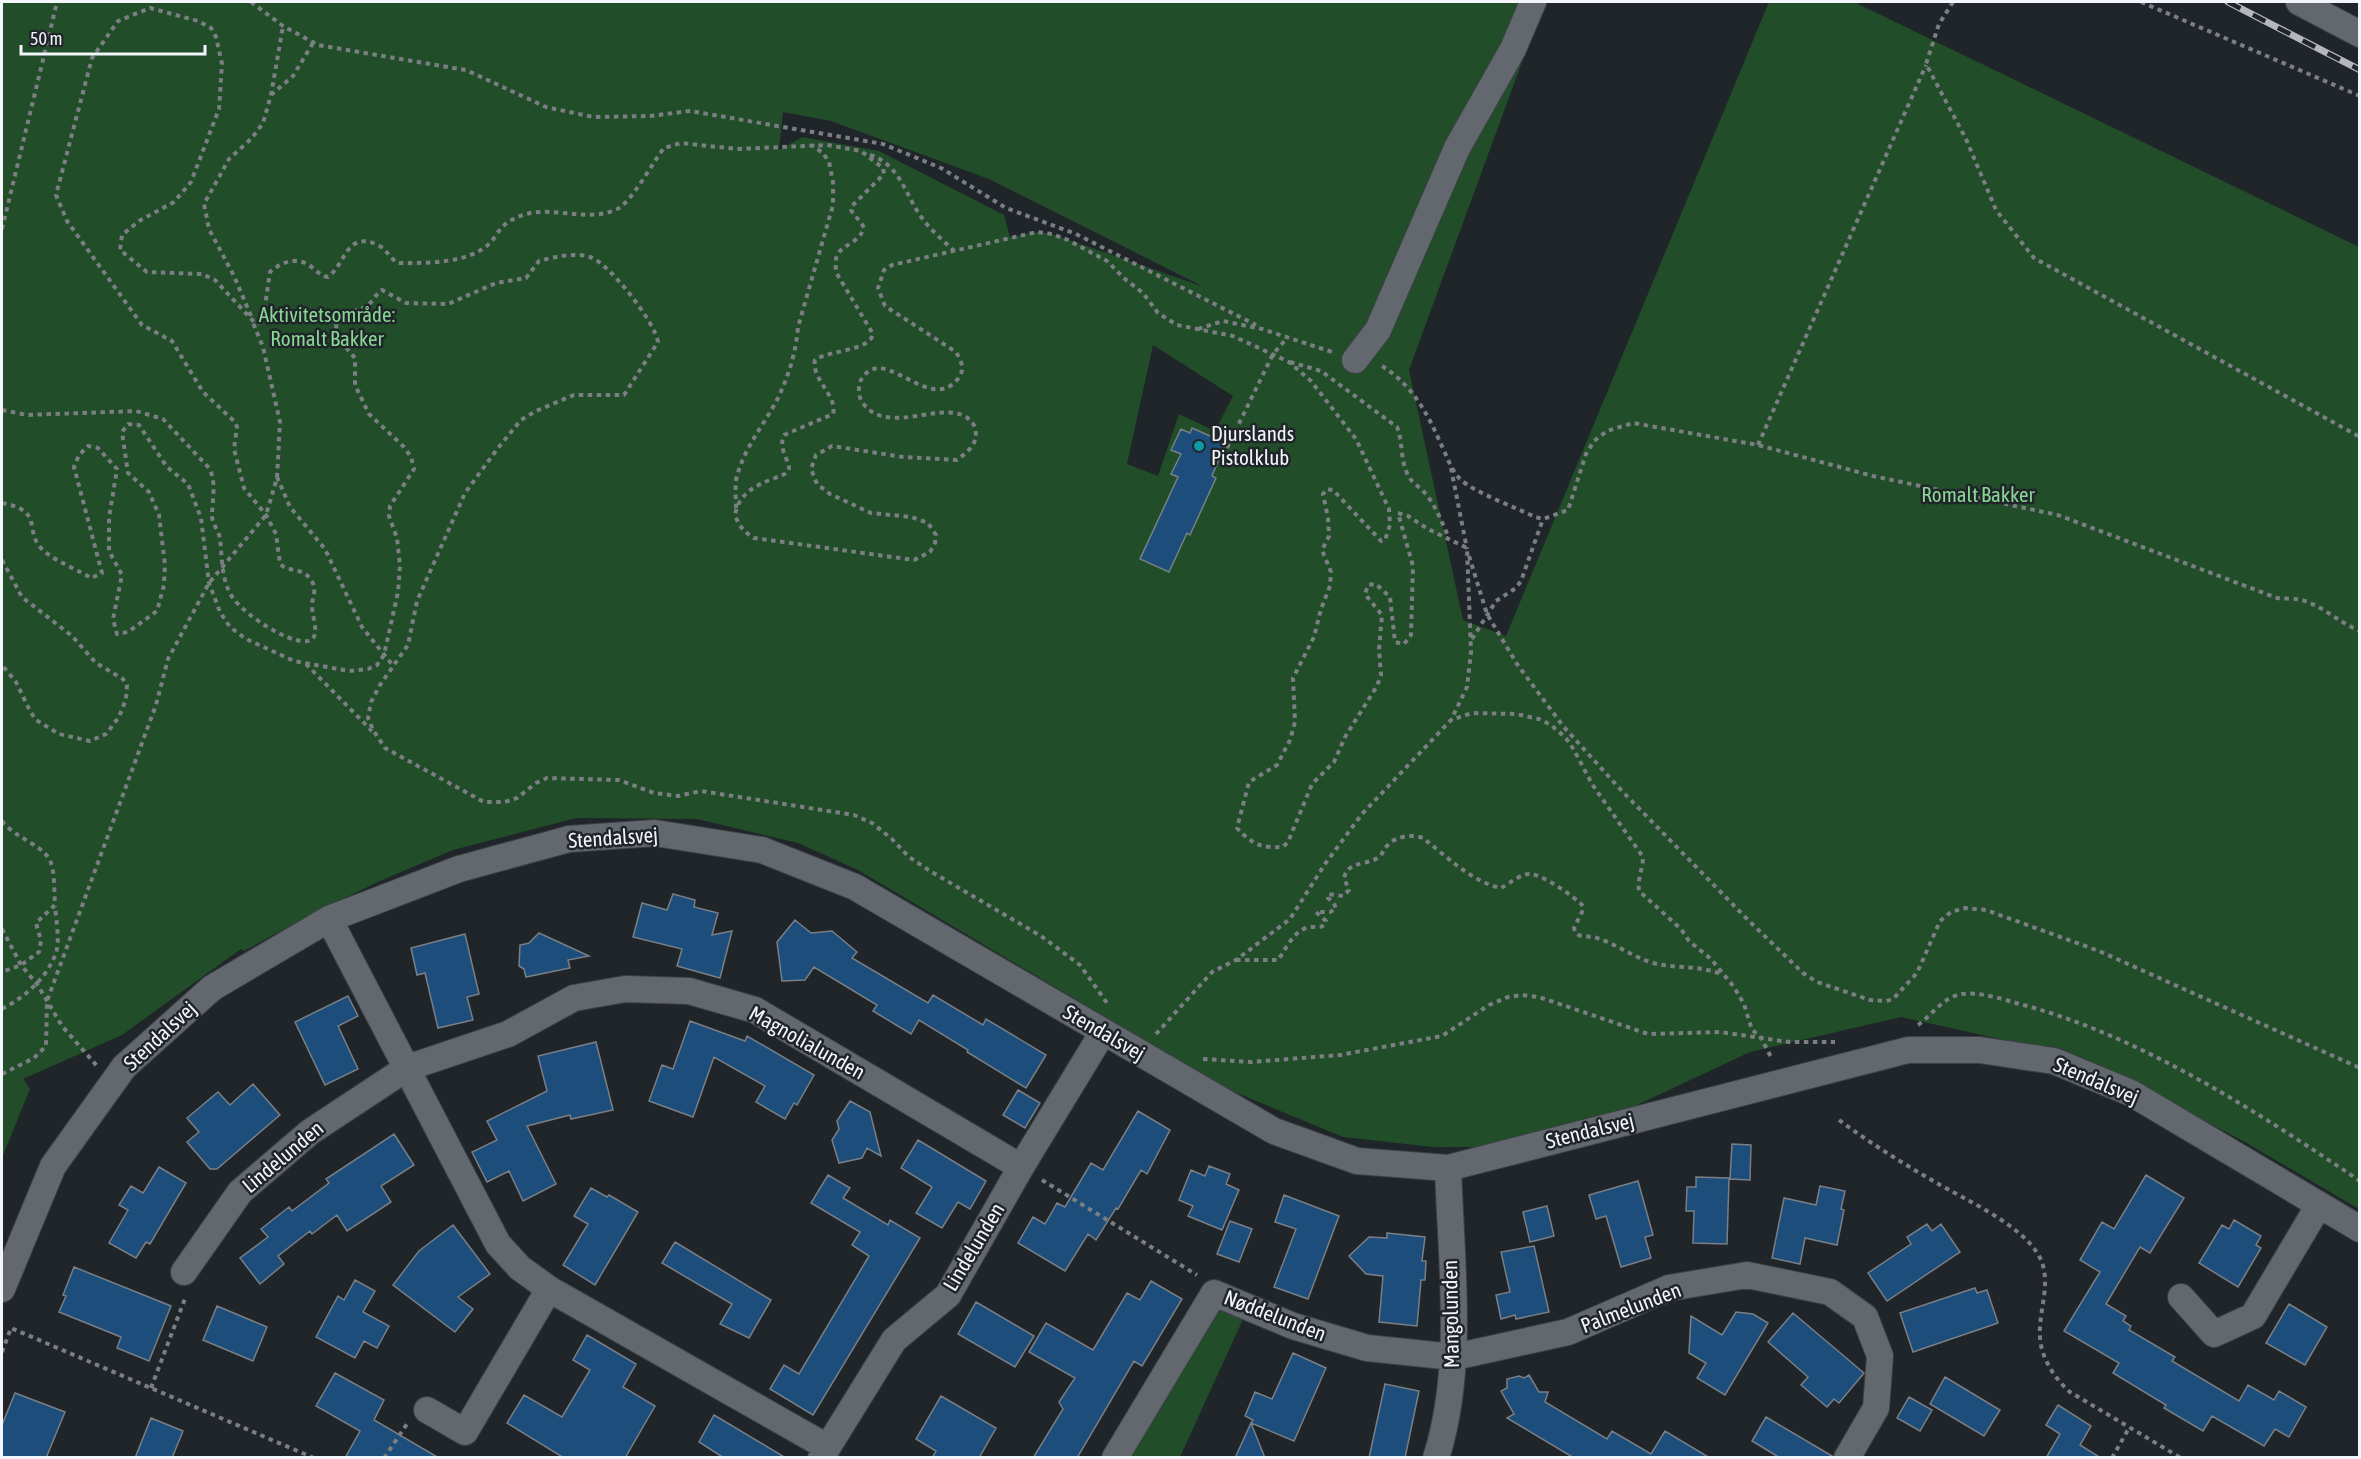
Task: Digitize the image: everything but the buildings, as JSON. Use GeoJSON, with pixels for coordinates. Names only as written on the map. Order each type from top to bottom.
{"type":"FeatureCollection","features":[{"type":"Feature","properties":{"kind":"street"},"geometry":{"type":"LineString","coordinates":[[1355,360],[1378,330],[1457,148],[1513,48],[1533,2]]}},
{"type":"Feature","properties":{"kind":"street"},"geometry":{"type":"LineString","coordinates":[[2299,2],[2360,34]]}},
{"type":"Feature","properties":{"kind":"street","name":"Stendalsvej"},"geometry":{"type":"LineString","coordinates":[[2,1289],[53,1166],[124,1067],[212,988],[329,919],[459,869],[569,839],[656,833],[762,850],[855,886],[1274,1131],[1358,1161],[1448,1168],[1908,1050],[1980,1050],[2054,1061],[2131,1093],[2360,1229]]}},
{"type":"Feature","properties":{"kind":"street","name":"Lindelunden"},"geometry":{"type":"LineString","coordinates":[[329,919],[498,1244],[520,1268],[549,1289],[824,1452],[894,1340],[948,1295],[1021,1167],[1103,1032]]}},
{"type":"Feature","properties":{"kind":"street","name":"Magnolialunden"},"geometry":{"type":"LineString","coordinates":[[407,1068],[508,1034],[574,998],[625,989],[689,991],[755,1010],[1021,1167]]}},
{"type":"Feature","properties":{"kind":"street","name":"Lindelunden"},"geometry":{"type":"LineString","coordinates":[[184,1272],[240,1192],[310,1132],[407,1068]]}},
{"type":"Feature","properties":{"kind":"street","name":"Mangolunden"},"geometry":{"type":"LineString","coordinates":[[1436,1458],[1446,1428],[1454,1357],[1448,1168]]}},
{"type":"Feature","properties":{"kind":"street"},"geometry":{"type":"LineString","coordinates":[[2181,1297],[2214,1334],[2253,1316],[2319,1205]]}},
{"type":"Feature","properties":{"kind":"street","name":"Palmelunden"},"geometry":{"type":"LineString","coordinates":[[1454,1357],[1568,1332],[1669,1288],[1680,1286],[1748,1275],[1830,1292],[1865,1317],[1880,1356],[1876,1408],[1847,1458]]}},
{"type":"Feature","properties":{"kind":"street"},"geometry":{"type":"LineString","coordinates":[[427,1410],[465,1432],[549,1289]]}},
{"type":"Feature","properties":{"kind":"street","name":"Nøddelunden"},"geometry":{"type":"LineString","coordinates":[[1115,1458],[1214,1293],[1293,1326],[1367,1348],[1454,1357]]}},
{"type":"Feature","properties":{"kind":"path"},"geometry":{"type":"LineString","coordinates":[[2,229],[57,2]]}},
{"type":"Feature","properties":{"kind":"path"},"geometry":{"type":"LineString","coordinates":[[251,2],[283,26],[318,45],[466,70],[546,107],[593,117],[650,116],[690,111],[883,144],[941,168],[1005,208],[1076,234],[1262,328],[1355,360],[1379,365],[1398,377],[1427,412],[1450,464],[1460,479],[1475,489],[1543,519],[1568,510],[1586,454],[1594,441],[1607,431],[1633,423],[1758,445],[1873,476],[2058,515],[2277,598],[2304,600],[2321,608],[2347,626],[2360,631]]}},
{"type":"Feature","properties":{"kind":"path"},"geometry":{"type":"LineString","coordinates":[[1758,445],[1926,64],[1939,24],[1953,2]]}},
{"type":"Feature","properties":{"kind":"path"},"geometry":{"type":"LineString","coordinates":[[2141,2],[2360,96]]}},
{"type":"Feature","properties":{"kind":"path"},"geometry":{"type":"LineString","coordinates":[[2,410],[27,415],[136,411],[163,419],[213,475],[212,521],[220,537],[222,567],[228,590],[246,611],[291,639],[303,642],[310,640],[316,633],[312,609],[315,589],[312,580],[300,570],[283,567],[280,564],[276,534],[266,515],[244,488],[234,449],[237,427],[235,422],[204,392],[172,341],[141,325],[68,221],[56,195],[92,58],[118,21],[150,8],[198,21],[211,28],[216,37],[222,64],[219,109],[190,182],[174,202],[139,220],[122,235],[120,250],[147,272],[202,274],[215,280],[227,290],[256,324],[262,322],[270,272],[281,263],[296,260],[308,264],[321,276],[328,277],[334,273],[348,248],[357,242],[367,241],[386,249],[394,261],[399,263],[441,263],[476,253],[491,243],[506,224],[519,216],[533,213],[599,214],[617,209],[627,201],[664,148],[673,144],[737,149],[828,145],[861,151],[884,168],[884,174],[851,207],[850,210],[864,228],[857,239],[847,244],[838,253],[834,263],[837,274],[873,334],[873,338],[870,343],[823,355],[815,360],[814,369],[832,404],[832,414],[784,435],[781,447],[789,464],[789,470],[743,495],[736,508]]}},
{"type":"Feature","properties":{"kind":"path"},"geometry":{"type":"LineString","coordinates":[[2,1074],[34,1058],[46,1046],[47,1001],[156,705],[168,659],[209,583],[266,515],[277,476],[280,422],[263,347],[234,276],[209,229],[204,204],[229,159],[260,129],[271,95],[283,26]]}},
{"type":"Feature","properties":{"kind":"path"},"geometry":{"type":"LineString","coordinates":[[271,95],[293,76],[313,43]]}},
{"type":"Feature","properties":{"kind":"path"},"geometry":{"type":"LineString","coordinates":[[1926,64],[1965,139],[1996,210],[2034,258],[2360,437]]}},
{"type":"Feature","properties":{"kind":"path"},"geometry":{"type":"LineString","coordinates":[[855,138],[861,151]]}},
{"type":"Feature","properties":{"kind":"path"},"geometry":{"type":"LineString","coordinates":[[813,145],[830,162],[833,205],[798,327],[796,348],[788,374],[778,398],[742,461],[736,483],[735,515],[745,533],[754,538],[914,560],[933,548],[936,535],[928,523],[911,517],[871,513],[830,494],[816,484],[811,469],[816,455],[832,446],[903,457],[957,460],[972,448],[976,433],[975,427],[964,414],[947,412],[898,418],[874,413],[862,402],[859,393],[860,380],[870,370],[879,368],[927,387],[943,389],[957,379],[963,364],[956,352],[885,306],[878,288],[884,270],[892,265],[1037,232],[1052,234],[1096,253],[1143,292],[1158,313],[1177,325],[1233,336],[1289,362],[1322,370],[1397,428],[1401,435],[1402,458],[1407,475],[1425,492],[1436,509],[1449,539]]}},
{"type":"Feature","properties":{"kind":"path"},"geometry":{"type":"LineString","coordinates":[[866,154],[887,163],[925,222],[955,252]]}},
{"type":"Feature","properties":{"kind":"path"},"geometry":{"type":"LineString","coordinates":[[2,503],[19,506],[26,512],[44,551],[91,578],[102,573],[74,467],[79,455],[88,446],[98,448],[117,469],[108,518],[109,551],[122,575],[112,620],[117,634],[128,632],[157,611],[164,585],[165,565],[159,515],[149,492],[128,473],[125,463],[122,432],[128,424],[139,425],[167,467],[188,484],[201,518],[209,583],[220,612],[230,627],[246,639],[269,651],[306,663],[350,671],[368,669],[377,665],[384,655],[398,592],[400,566],[397,538],[389,516],[390,506],[414,469],[411,457],[404,447],[369,414],[355,385],[355,358],[337,337],[338,322],[347,311],[367,307],[382,290],[406,303],[448,304],[496,283],[526,278],[539,261],[567,255],[590,257],[608,268],[649,321],[658,342],[624,395],[574,395],[521,420],[465,493],[417,602],[408,645],[371,702],[368,718],[377,737]]}},
{"type":"Feature","properties":{"kind":"path"},"geometry":{"type":"LineString","coordinates":[[1196,329],[1223,321],[1262,328]]}},
{"type":"Feature","properties":{"kind":"path"},"geometry":{"type":"LineString","coordinates":[[1227,448],[1273,354],[1288,337]]}},
{"type":"Feature","properties":{"kind":"path"},"geometry":{"type":"LineString","coordinates":[[1289,362],[1311,381],[1356,439],[1389,509],[1390,525],[1385,540],[1381,541],[1333,490],[1327,489],[1323,494],[1329,536],[1322,550],[1331,572],[1330,586],[1314,637],[1293,678],[1295,722],[1290,740],[1277,765],[1249,782],[1244,796],[1237,828],[1250,842],[1275,848],[1283,847],[1288,842],[1312,784],[1334,762],[1377,686],[1381,675],[1379,649],[1382,615],[1365,594],[1368,585],[1377,584],[1390,597],[1395,642],[1404,644],[1411,635],[1413,566],[1398,513],[1408,516],[1428,529],[1467,548]]}},
{"type":"Feature","properties":{"kind":"path"},"geometry":{"type":"LineString","coordinates":[[1450,464],[1467,548],[1487,614],[1517,664],[1563,726],[1621,790],[1803,973],[1817,982],[1870,1000],[1893,999],[1917,973],[1940,921],[1951,912],[1965,908],[1986,910],[2099,951],[2360,1068]]}},
{"type":"Feature","properties":{"kind":"path"},"geometry":{"type":"LineString","coordinates":[[277,476],[290,507],[325,549],[362,627],[394,667]]}},
{"type":"Feature","properties":{"kind":"path"},"geometry":{"type":"LineString","coordinates":[[1471,640],[1496,601],[1516,588],[1521,580],[1543,519]]}},
{"type":"Feature","properties":{"kind":"path"},"geometry":{"type":"LineString","coordinates":[[1154,1036],[1212,972],[1236,960],[1290,919],[1325,864],[1362,814],[1451,720],[1467,687],[1471,640],[1467,548]]}},
{"type":"Feature","properties":{"kind":"path"},"geometry":{"type":"LineString","coordinates":[[2,560],[22,597],[72,636],[96,663],[123,679],[127,685],[126,699],[119,717],[106,734],[90,741],[59,734],[36,720],[16,682],[2,665]]}},
{"type":"Feature","properties":{"kind":"path"},"geometry":{"type":"LineString","coordinates":[[306,663],[385,748],[484,802],[505,802],[517,798],[536,783],[547,778],[619,780],[654,793],[678,796],[701,790],[854,815],[872,823],[909,857],[930,871],[1041,936],[1080,965],[1110,1007]]}},
{"type":"Feature","properties":{"kind":"path"},"geometry":{"type":"LineString","coordinates":[[1451,720],[1472,713],[1516,714],[1539,719],[1551,725],[1566,738],[1592,784],[1643,857],[1639,891],[1681,929],[1689,941],[1711,959],[1724,975],[1744,1004],[1752,1030],[1760,1036],[1772,1059]]}},
{"type":"Feature","properties":{"kind":"path"},"geometry":{"type":"LineString","coordinates":[[2,821],[7,828],[47,855],[52,864],[56,952],[37,984],[18,1001],[2,1009]]}},
{"type":"Feature","properties":{"kind":"path"},"geometry":{"type":"LineString","coordinates":[[1236,960],[1278,960],[1297,933],[1308,927],[1325,926],[1326,921],[1316,912],[1330,912],[1336,909],[1334,903],[1328,898],[1328,894],[1343,896],[1348,893],[1349,887],[1344,878],[1349,869],[1354,865],[1378,858],[1391,842],[1416,836],[1423,838],[1475,877],[1497,887],[1501,888],[1525,874],[1532,873],[1560,889],[1583,906],[1574,928],[1576,934],[1581,937],[1594,936],[1653,963],[1713,970],[1724,975]]}},
{"type":"Feature","properties":{"kind":"path"},"geometry":{"type":"LineString","coordinates":[[2,972],[21,965],[39,952],[41,941],[36,923],[55,905]]}},
{"type":"Feature","properties":{"kind":"path"},"geometry":{"type":"LineString","coordinates":[[2,929],[21,965],[37,984],[62,1026],[112,1084]]}},
{"type":"Feature","properties":{"kind":"path"},"geometry":{"type":"LineString","coordinates":[[1200,1058],[1251,1062],[1340,1055],[1442,1036],[1489,1005],[1508,997],[1522,995],[1539,997],[1648,1034],[1720,1032],[1760,1036]]}},
{"type":"Feature","properties":{"kind":"path"},"geometry":{"type":"LineString","coordinates":[[1839,1120],[1874,1146],[2020,1232],[2040,1256],[2046,1279],[2040,1338],[2049,1368],[2058,1382],[2070,1392],[2181,1458]]}},
{"type":"Feature","properties":{"kind":"path"},"geometry":{"type":"LineString","coordinates":[[1021,1167],[1195,1273],[1214,1293]]}},
{"type":"Feature","properties":{"kind":"path"},"geometry":{"type":"LineString","coordinates":[[151,1388],[188,1291],[184,1272]]}},
{"type":"Feature","properties":{"kind":"path"},"geometry":{"type":"LineString","coordinates":[[2,1352],[11,1328],[314,1458]]}},
{"type":"Feature","properties":{"kind":"path"},"geometry":{"type":"LineString","coordinates":[[384,1458],[404,1426],[427,1410]]}},
{"type":"Feature","properties":{"kind":"path"},"geometry":{"type":"LineString","coordinates":[[2112,1458],[2129,1428]]}},
{"type":"Feature","properties":{"kind":"green space"},"geometry":{"type":"Polygon","coordinates":[[[2,2],[1544,2],[1409,370],[1463,620],[1506,636],[1769,2],[1854,2],[2359,247],[2359,1209],[2245,1142],[2082,1057],[1901,1017],[1750,1052],[1635,1106],[1477,1147],[1433,1147],[1343,1137],[1225,1088],[858,870],[798,843],[697,819],[576,818],[453,850],[382,880],[308,916],[244,951],[241,949],[122,1035],[23,1079],[30,1089],[2,1158],[2,2]],[[783,112],[779,150],[802,137],[879,151],[1004,215],[1010,237],[1037,232],[1052,234],[1204,287],[989,179],[831,121],[783,112]],[[1153,345],[1127,464],[1158,476],[1179,414],[1215,431],[1233,396],[1153,345]]]}},
{"type":"Feature","properties":{"kind":"green space"},"geometry":{"type":"Polygon","coordinates":[[[1226,1309],[1244,1317],[1180,1457],[1123,1458],[1216,1310],[1226,1309]]]}},
{"type":"Feature","properties":{"kind":"railway"},"geometry":{"type":"LineString","coordinates":[[2228,2],[2360,70]]}},
{"type":"Feature","properties":{"kind":"place","name":"Djurslands Pistolklub"},"geometry":{"type":"Point","coordinates":[1199,446]}},
{"type":"Feature","properties":{"kind":"park label","name":"Aktivitetsområde: Romalt Bakker"},"geometry":{"type":"Point","coordinates":[327,327]}},
{"type":"Feature","properties":{"kind":"park label","name":"Romalt Bakker"},"geometry":{"type":"Point","coordinates":[1978,495]}}]}
